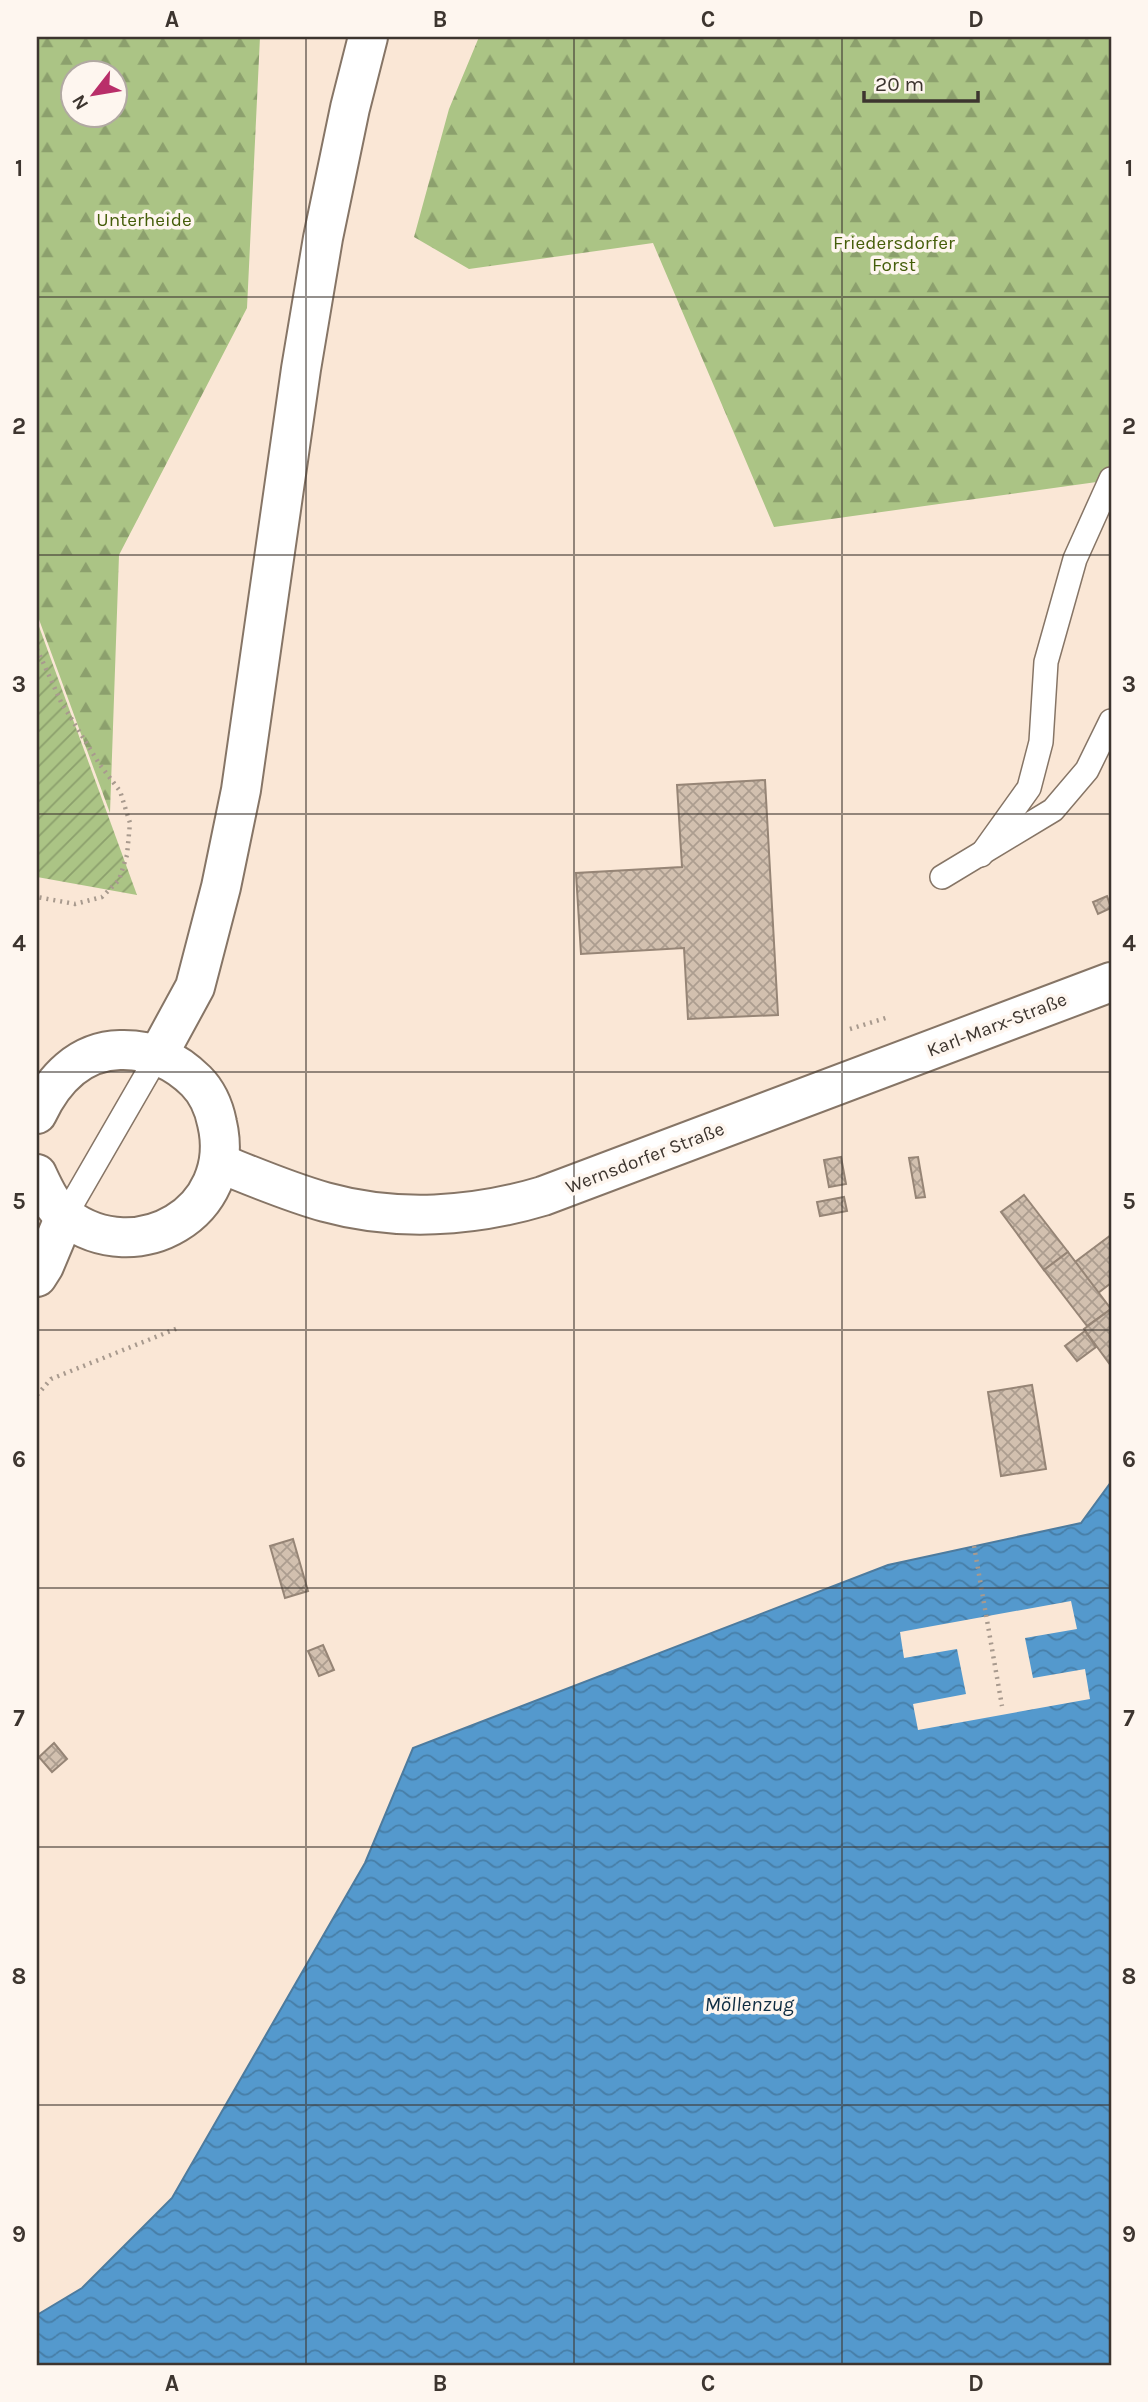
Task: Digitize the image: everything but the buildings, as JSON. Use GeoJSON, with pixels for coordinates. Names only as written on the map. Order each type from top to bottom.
{"type":"FeatureCollection","features":[{"type":"Feature","properties":{"kind":"main road"},"geometry":{"type":"LineString","coordinates":[[158,1055],[195,987],[221,887],[239,802],[303,356],[328,212],[368,37]]}},
{"type":"Feature","properties":{"kind":"main road","name":"Karl-Marx-Straße"},"geometry":{"type":"LineString","coordinates":[[882,1068],[1111,982]]}},
{"type":"Feature","properties":{"kind":"main road"},"geometry":{"type":"LineString","coordinates":[[37,1114],[47,1092],[61,1076],[86,1058],[117,1050],[138,1050],[158,1055],[182,1068],[201,1087],[215,1110],[221,1137],[219,1163],[210,1189],[194,1210],[172,1227],[147,1236],[118,1238],[90,1231],[65,1216],[47,1195],[37,1174]]}},
{"type":"Feature","properties":{"kind":"main road","name":"Wernsdorfer Straße"},"geometry":{"type":"LineString","coordinates":[[219,1163],[272,1185],[362,1210],[401,1214],[482,1211],[543,1196],[882,1068]]}},
{"type":"Feature","properties":{"kind":"main road"},"geometry":{"type":"LineString","coordinates":[[37,1277],[65,1216]]}},
{"type":"Feature","properties":{"kind":"lane"},"geometry":{"type":"LineString","coordinates":[[981,855],[1029,788],[1041,742],[1046,662],[1075,559],[1111,479]]}},
{"type":"Feature","properties":{"kind":"lane"},"geometry":{"type":"LineString","coordinates":[[943,877],[1053,810],[1087,769],[1111,721]]}},
{"type":"Feature","properties":{"kind":"lane"},"geometry":{"type":"LineString","coordinates":[[65,1216],[158,1055]]}},
{"type":"Feature","properties":{"kind":"path"},"geometry":{"type":"LineString","coordinates":[[37,649],[61,702],[120,792],[130,823],[127,855],[118,880],[102,898],[75,904],[37,897]]}},
{"type":"Feature","properties":{"kind":"path"},"geometry":{"type":"LineString","coordinates":[[850,1029],[888,1017]]}},
{"type":"Feature","properties":{"kind":"path"},"geometry":{"type":"LineString","coordinates":[[37,1395],[51,1379],[178,1328]]}},
{"type":"Feature","properties":{"kind":"path"},"geometry":{"type":"LineString","coordinates":[[974,1546],[1002,1706]]}},
{"type":"Feature","properties":{"kind":"green space","name":"Unterheide"},"geometry":{"type":"Polygon","coordinates":[[[37,37],[260,37],[247,308],[119,555],[110,813],[37,614],[37,37]]]}},
{"type":"Feature","properties":{"kind":"green space","name":"Friedersdorfer Forst"},"geometry":{"type":"Polygon","coordinates":[[[479,37],[1111,37],[1111,480],[774,527],[653,243],[469,269],[414,237],[449,109],[479,37]]]}},
{"type":"Feature","properties":{"kind":"green space"},"geometry":{"type":"Polygon","coordinates":[[[37,621],[137,895],[37,877],[37,621]]]}},
{"type":"Feature","properties":{"kind":"water","name":"Möllenzug"},"geometry":{"type":"Polygon","coordinates":[[[1111,1482],[1111,2365],[37,2365],[37,2315],[82,2288],[172,2198],[365,1863],[413,1748],[888,1565],[1081,1523],[1111,1482]]]}},
{"type":"Feature","properties":{"kind":"pier"},"geometry":{"type":"Polygon","coordinates":[[[1071,1601],[1077,1629],[1025,1638],[1033,1678],[1085,1669],[1090,1699],[918,1730],[913,1704],[966,1694],[957,1649],[904,1658],[900,1632],[1071,1601]]]}}]}
